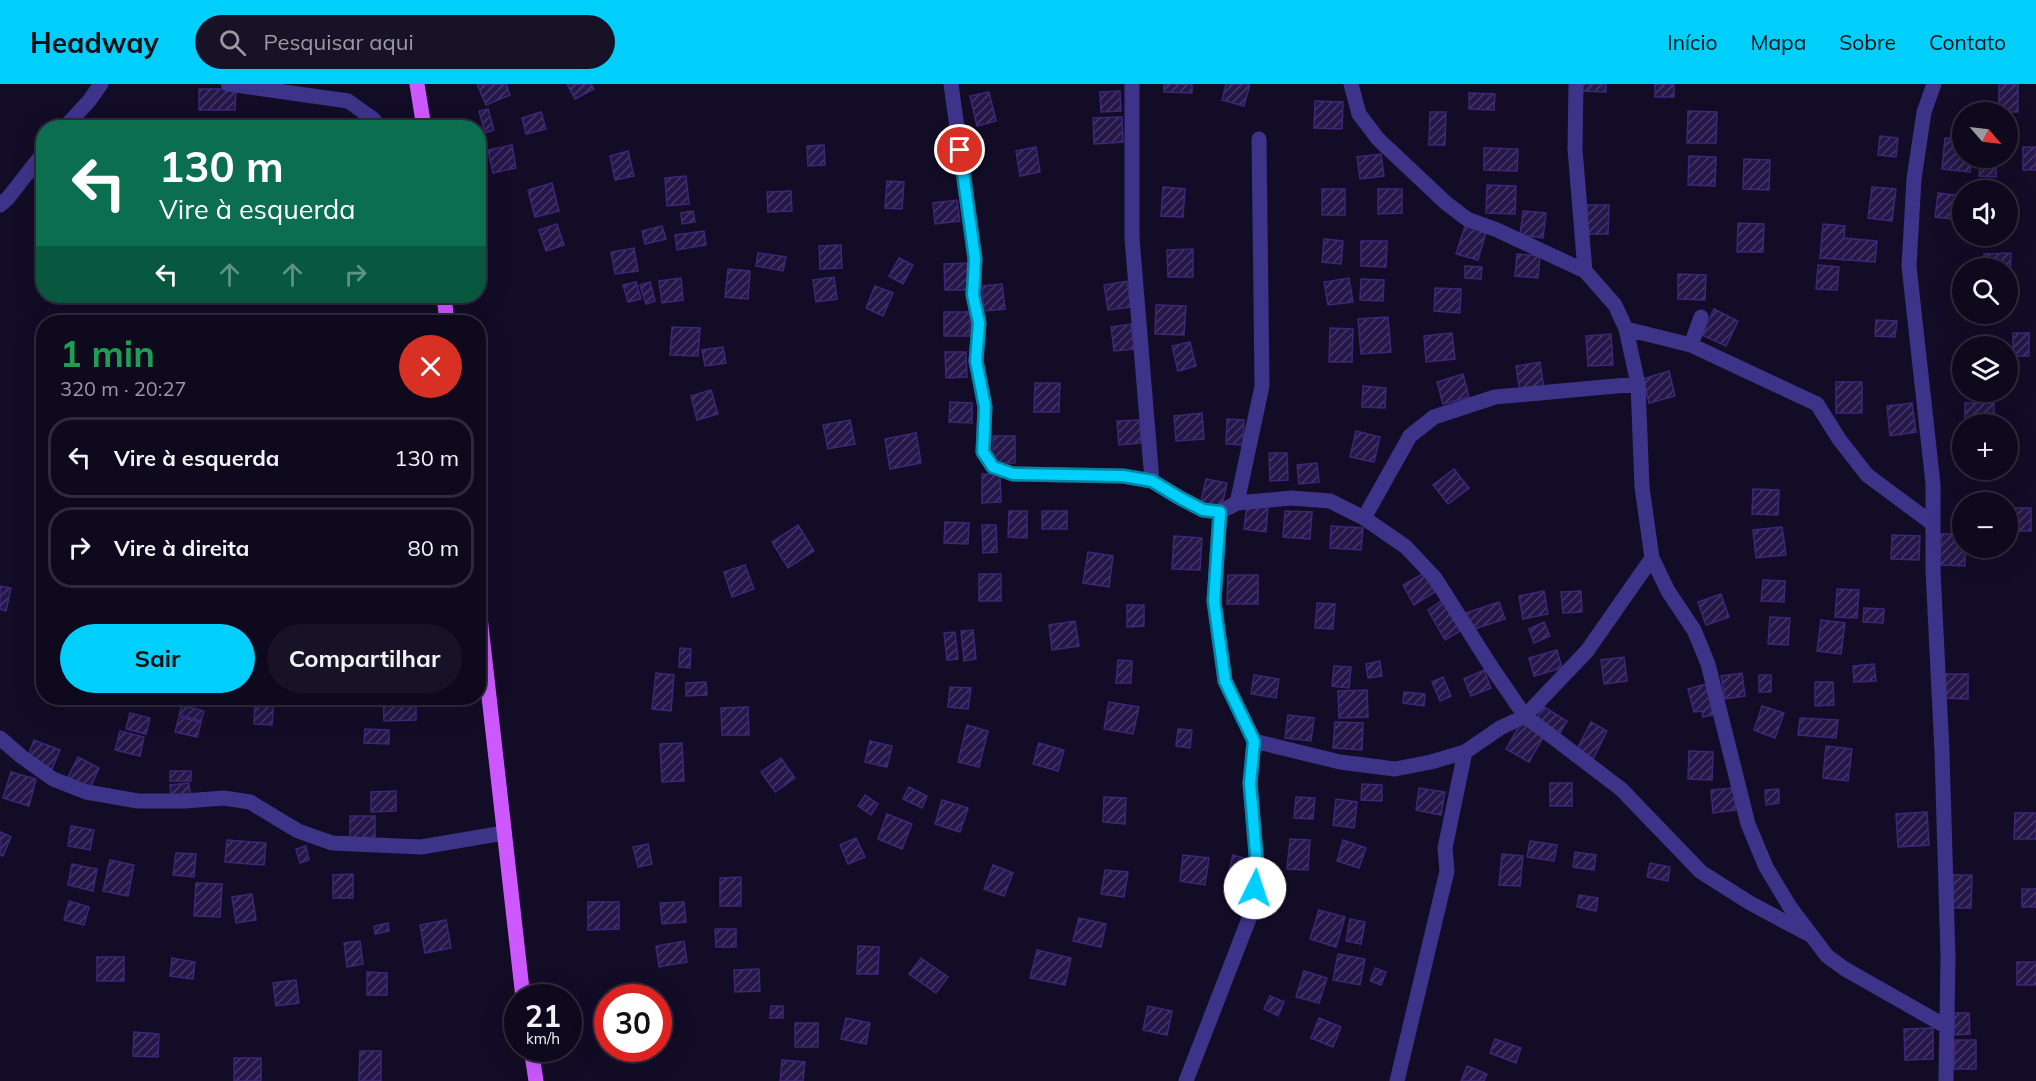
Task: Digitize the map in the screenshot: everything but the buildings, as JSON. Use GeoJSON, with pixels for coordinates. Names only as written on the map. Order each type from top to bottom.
{"type":"FeatureCollection","features":[{"type":"Feature","properties":{"kind":"main road"},"geometry":{"type":"LineString","coordinates":[[417,84],[423,120]]}},
{"type":"Feature","properties":{"kind":"main road"},"geometry":{"type":"LineString","coordinates":[[486,671],[521,984]]}},
{"type":"Feature","properties":{"kind":"main road"},"geometry":{"type":"LineString","coordinates":[[533,1062],[536,1081]]}},
{"type":"Feature","properties":{"kind":"street"},"geometry":{"type":"LineString","coordinates":[[72,120],[90,101],[101,84]]}},
{"type":"Feature","properties":{"kind":"street"},"geometry":{"type":"LineString","coordinates":[[228,84],[348,101],[374,120]]}},
{"type":"Feature","properties":{"kind":"street"},"geometry":{"type":"LineString","coordinates":[[951,84],[975,259],[973,295],[979,323],[976,361],[985,407],[983,452],[993,467],[1013,474],[1123,476],[1152,481],[1203,510],[1220,512],[1237,503],[1291,498],[1330,501],[1364,518],[1406,547],[1436,578],[1525,716],[1621,789],[1701,872],[1750,903],[1810,935]]}},
{"type":"Feature","properties":{"kind":"street"},"geometry":{"type":"LineString","coordinates":[[1132,84],[1132,238],[1152,481]]}},
{"type":"Feature","properties":{"kind":"street"},"geometry":{"type":"LineString","coordinates":[[1351,84],[1359,114],[1378,139],[1446,203],[1467,219],[1497,230],[1585,271],[1615,305],[1626,329],[1638,384],[1642,487],[1652,558],[1668,591],[1694,630],[1708,664],[1748,824],[1766,867],[1790,907],[1827,956],[1845,969],[1947,1027]]}},
{"type":"Feature","properties":{"kind":"street"},"geometry":{"type":"LineString","coordinates":[[1576,84],[1575,149],[1585,271]]}},
{"type":"Feature","properties":{"kind":"street"},"geometry":{"type":"LineString","coordinates":[[1934,84],[1924,112],[1916,168],[1909,266],[1933,484],[1948,946],[1947,1081]]}},
{"type":"Feature","properties":{"kind":"street"},"geometry":{"type":"LineString","coordinates":[[1237,503],[1262,386],[1259,140]]}},
{"type":"Feature","properties":{"kind":"street"},"geometry":{"type":"LineString","coordinates":[[0,205],[36,162]]}},
{"type":"Feature","properties":{"kind":"street"},"geometry":{"type":"LineString","coordinates":[[1691,345],[1701,317]]}},
{"type":"Feature","properties":{"kind":"street"},"geometry":{"type":"LineString","coordinates":[[1626,329],[1691,345],[1817,404],[1839,439],[1867,476],[1933,524]]}},
{"type":"Feature","properties":{"kind":"street"},"geometry":{"type":"LineString","coordinates":[[1364,518],[1410,436],[1434,417],[1495,397],[1638,384]]}},
{"type":"Feature","properties":{"kind":"street"},"geometry":{"type":"LineString","coordinates":[[1186,1081],[1252,911],[1257,866],[1250,783],[1254,741],[1225,681],[1214,601],[1220,512]]}},
{"type":"Feature","properties":{"kind":"street"},"geometry":{"type":"LineString","coordinates":[[1254,741],[1340,762],[1395,769],[1465,752],[1500,728],[1525,716],[1587,651],[1652,558]]}},
{"type":"Feature","properties":{"kind":"street"},"geometry":{"type":"LineString","coordinates":[[0,738],[53,779],[86,792],[138,801],[224,798],[250,802],[298,831],[332,843],[421,847],[504,833]]}},
{"type":"Feature","properties":{"kind":"street"},"geometry":{"type":"LineString","coordinates":[[1397,1081],[1447,871],[1445,848],[1465,752]]}},
{"type":"Feature","properties":{"kind":"route"},"geometry":{"type":"LineString","coordinates":[[960,150],[975,259],[973,295],[979,323],[976,361],[985,407],[983,452],[993,467],[1013,474],[1123,476],[1152,481],[1203,510],[1220,512],[1214,601],[1225,681],[1254,741],[1250,783],[1257,866],[1255,888]]}}]}
